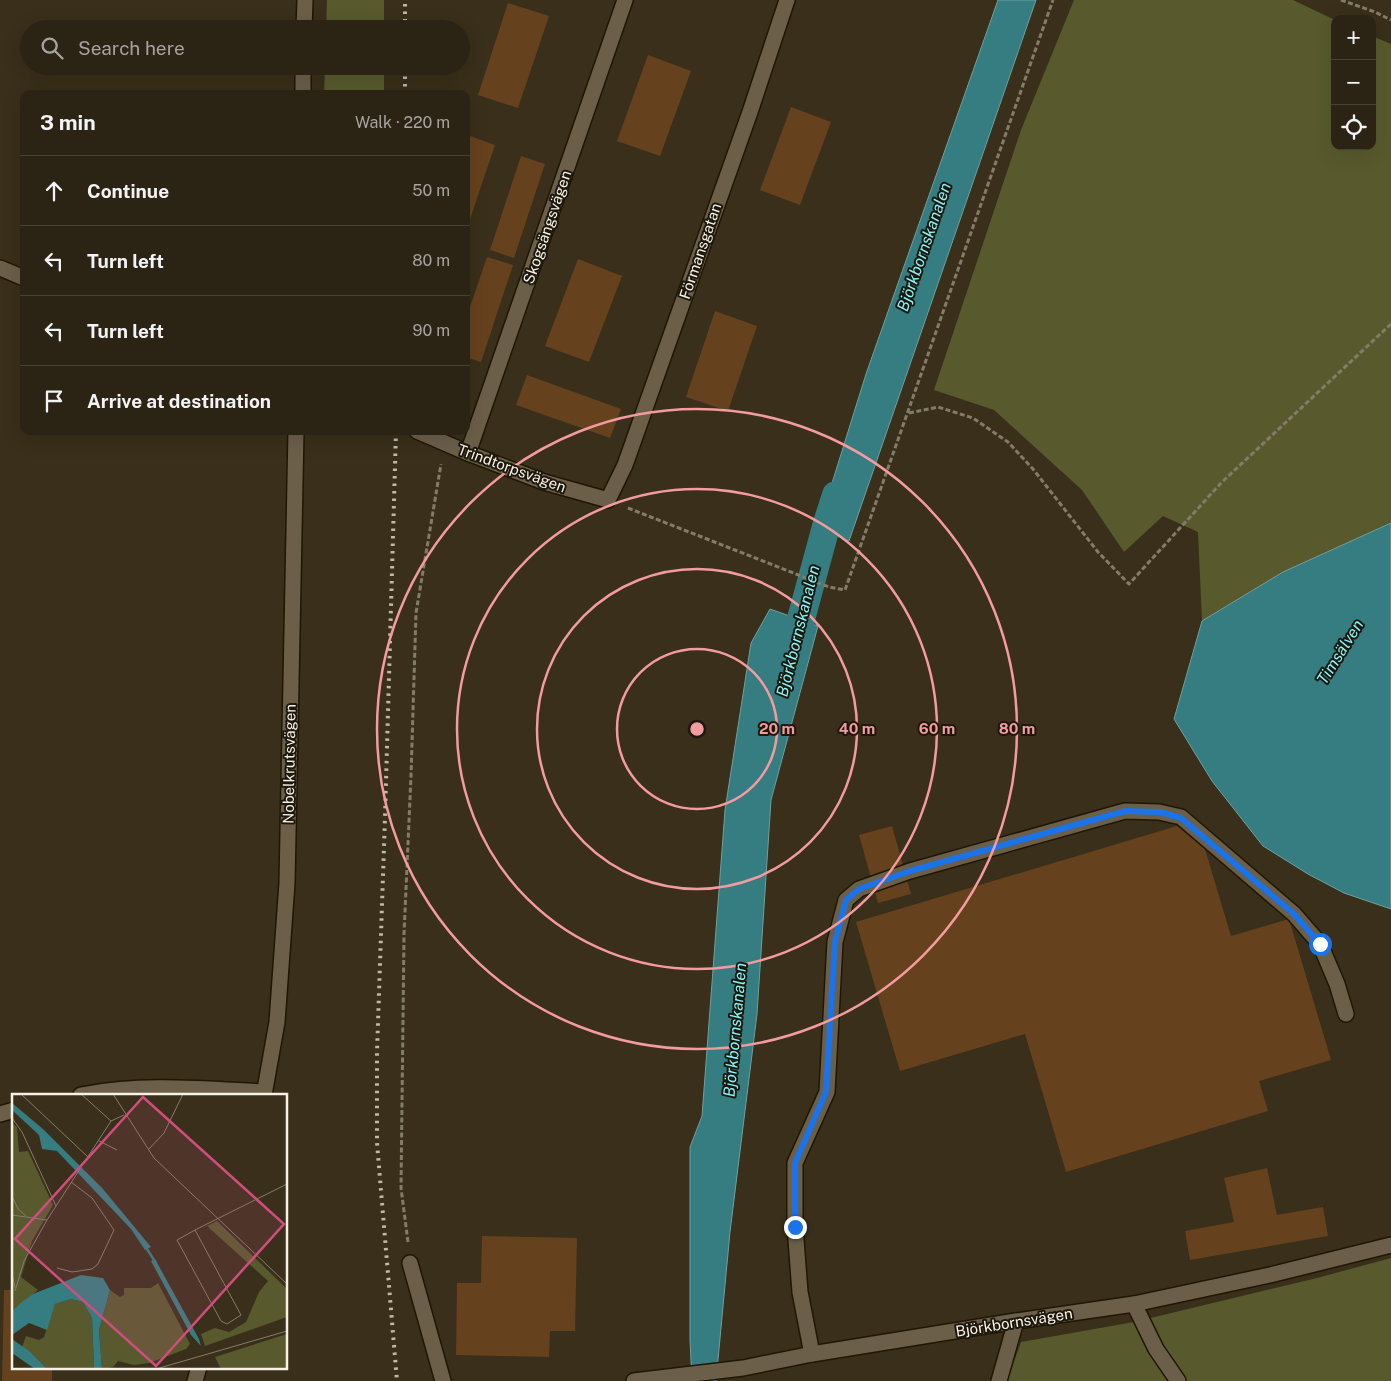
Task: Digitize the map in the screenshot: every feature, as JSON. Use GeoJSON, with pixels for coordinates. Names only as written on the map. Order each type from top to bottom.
{"type":"FeatureCollection","features":[{"type":"Feature","properties":{"kind":"street"},"geometry":{"type":"LineString","coordinates":[[304,20],[305,0]]}},
{"type":"Feature","properties":{"kind":"street","name":"Skogsängsvägen"},"geometry":{"type":"LineString","coordinates":[[468,453],[625,0]]}},
{"type":"Feature","properties":{"kind":"street","name":"Förmansgatan"},"geometry":{"type":"LineString","coordinates":[[608,500],[628,455],[750,112],[787,0]]}},
{"type":"Feature","properties":{"kind":"street"},"geometry":{"type":"LineString","coordinates":[[303,75],[303,90]]}},
{"type":"Feature","properties":{"kind":"street"},"geometry":{"type":"LineString","coordinates":[[0,268],[20,276]]}},
{"type":"Feature","properties":{"kind":"street","name":"Nobelkrutsvägen"},"geometry":{"type":"LineString","coordinates":[[264,1094],[277,1022],[287,883],[296,435]]}},
{"type":"Feature","properties":{"kind":"street","name":"Trindtorpsvägen"},"geometry":{"type":"LineString","coordinates":[[426,435],[544,482],[608,500]]}},
{"type":"Feature","properties":{"kind":"street"},"geometry":{"type":"LineString","coordinates":[[812,1354],[800,1292],[795,1227],[795,1163],[826,1092],[835,942],[846,900],[859,889],[910,871],[1125,811],[1160,812],[1181,818],[1294,914],[1320,944],[1337,984],[1346,1014]]}},
{"type":"Feature","properties":{"kind":"street"},"geometry":{"type":"LineString","coordinates":[[89,1094],[140,1088],[191,1087],[264,1094]]}},
{"type":"Feature","properties":{"kind":"street","name":"Björkbornsvägen"},"geometry":{"type":"LineString","coordinates":[[634,1381],[742,1368],[812,1354],[1134,1304],[1261,1277],[1391,1245]]}},
{"type":"Feature","properties":{"kind":"street"},"geometry":{"type":"LineString","coordinates":[[410,1263],[443,1381]]}},
{"type":"Feature","properties":{"kind":"street"},"geometry":{"type":"LineString","coordinates":[[1134,1304],[1156,1349],[1178,1381]]}},
{"type":"Feature","properties":{"kind":"street"},"geometry":{"type":"LineString","coordinates":[[999,1381],[1016,1321]]}},
{"type":"Feature","properties":{"kind":"street"},"geometry":{"type":"LineString","coordinates":[[195,1381],[199,1368]]}},
{"type":"Feature","properties":{"kind":"path"},"geometry":{"type":"LineString","coordinates":[[608,500],[791,573],[829,587],[845,590],[1053,0]]}},
{"type":"Feature","properties":{"kind":"path"},"geometry":{"type":"LineString","coordinates":[[1341,0],[1391,20]]}},
{"type":"Feature","properties":{"kind":"path"},"geometry":{"type":"LineString","coordinates":[[908,413],[938,406],[973,418],[1008,442],[1033,469],[1098,552],[1129,584],[1222,482],[1391,324]]}},
{"type":"Feature","properties":{"kind":"path"},"geometry":{"type":"LineString","coordinates":[[410,1263],[402,1188],[404,934],[416,613],[444,443]]}},
{"type":"Feature","properties":{"kind":"green space"},"geometry":{"type":"Polygon","coordinates":[[[327,0],[384,0],[384,20],[326,20],[327,0]]]}},
{"type":"Feature","properties":{"kind":"green space"},"geometry":{"type":"Polygon","coordinates":[[[1074,0],[1293,0],[1331,18],[1331,150],[1376,150],[1376,38],[1391,44],[1391,523],[1283,572],[1202,621],[1198,532],[1163,516],[1124,552],[1082,490],[994,410],[934,390],[1021,130],[1074,0]]]}},
{"type":"Feature","properties":{"kind":"green space"},"geometry":{"type":"Polygon","coordinates":[[[325,75],[384,75],[384,90],[324,90],[325,75]]]}},
{"type":"Feature","properties":{"kind":"green space"},"geometry":{"type":"Polygon","coordinates":[[[1391,1258],[1391,1381],[1007,1381],[1021,1342],[1134,1322],[1317,1278],[1391,1258]]]}},
{"type":"Feature","properties":{"kind":"water"},"geometry":{"type":"Polygon","coordinates":[[[998,0],[1036,0],[849,541],[818,528],[866,374],[998,0]]]}},
{"type":"Feature","properties":{"kind":"water","name":"Timsälven"},"geometry":{"type":"Polygon","coordinates":[[[1391,523],[1391,909],[1344,893],[1308,874],[1263,846],[1212,781],[1174,719],[1202,621],[1283,572],[1391,523]]]}},
{"type":"Feature","properties":{"kind":"water"},"geometry":{"type":"Polygon","coordinates":[[[770,609],[818,626],[771,800],[757,1014],[730,1232],[716,1381],[692,1381],[690,1340],[690,1147],[702,1116],[725,810],[751,643],[770,609]]]}},
{"type":"Feature","properties":{"kind":"building"},"geometry":{"type":"Polygon","coordinates":[[[508,3],[549,16],[518,108],[478,95],[508,3]]]}},
{"type":"Feature","properties":{"kind":"building"},"geometry":{"type":"Polygon","coordinates":[[[648,55],[691,71],[660,156],[617,141],[648,55]]]}},
{"type":"Feature","properties":{"kind":"building"},"geometry":{"type":"Polygon","coordinates":[[[791,107],[831,122],[800,205],[760,190],[791,107]]]}},
{"type":"Feature","properties":{"kind":"building"},"geometry":{"type":"Polygon","coordinates":[[[470,136],[495,145],[470,219],[470,136]]]}},
{"type":"Feature","properties":{"kind":"building"},"geometry":{"type":"Polygon","coordinates":[[[521,156],[545,164],[514,258],[490,250],[521,156]]]}},
{"type":"Feature","properties":{"kind":"building"},"geometry":{"type":"Polygon","coordinates":[[[487,257],[513,265],[481,362],[470,358],[470,307],[487,257]]]}},
{"type":"Feature","properties":{"kind":"building"},"geometry":{"type":"Polygon","coordinates":[[[578,259],[622,276],[589,362],[545,346],[578,259]]]}},
{"type":"Feature","properties":{"kind":"building"},"geometry":{"type":"Polygon","coordinates":[[[715,311],[757,326],[728,411],[686,397],[715,311]]]}},
{"type":"Feature","properties":{"kind":"building"},"geometry":{"type":"Polygon","coordinates":[[[527,375],[621,409],[610,438],[516,405],[527,375]]]}},
{"type":"Feature","properties":{"kind":"building"},"geometry":{"type":"Polygon","coordinates":[[[892,826],[911,894],[878,903],[859,835],[892,826]]]}},
{"type":"Feature","properties":{"kind":"building"},"geometry":{"type":"Polygon","coordinates":[[[1177,826],[1205,849],[1231,936],[1289,919],[1331,1060],[1259,1081],[1268,1111],[1066,1172],[1025,1034],[900,1071],[856,922],[1177,826]]]}},
{"type":"Feature","properties":{"kind":"building"},"geometry":{"type":"Polygon","coordinates":[[[1267,1168],[1277,1215],[1323,1207],[1328,1236],[1190,1260],[1185,1231],[1234,1222],[1224,1178],[1267,1168]]]}},
{"type":"Feature","properties":{"kind":"building"},"geometry":{"type":"Polygon","coordinates":[[[482,1236],[577,1238],[575,1331],[550,1331],[549,1357],[456,1355],[457,1283],[481,1283],[482,1236]]]}},
{"type":"Feature","properties":{"kind":"building"},"geometry":{"type":"Polygon","coordinates":[[[4,1290],[12,1290],[12,1368],[52,1368],[52,1381],[2,1381],[4,1290]]]}},
{"type":"Feature","properties":{"kind":"waterway","name":"Björkbornskanalen"},"geometry":{"type":"LineString","coordinates":[[791,656],[836,495]]}},
{"type":"Feature","properties":{"kind":"railway"},"geometry":{"type":"LineString","coordinates":[[405,0],[405,20]]}},
{"type":"Feature","properties":{"kind":"railway"},"geometry":{"type":"LineString","coordinates":[[405,75],[405,90]]}},
{"type":"Feature","properties":{"kind":"railway"},"geometry":{"type":"LineString","coordinates":[[396,435],[377,1052],[377,1143],[397,1381]]}},
{"type":"Feature","properties":{"kind":"route"},"geometry":{"type":"LineString","coordinates":[[795,1227],[795,1163],[826,1092],[835,942],[846,900],[859,889],[910,871],[1125,811],[1160,812],[1181,818],[1294,914],[1320,944]]}}]}
